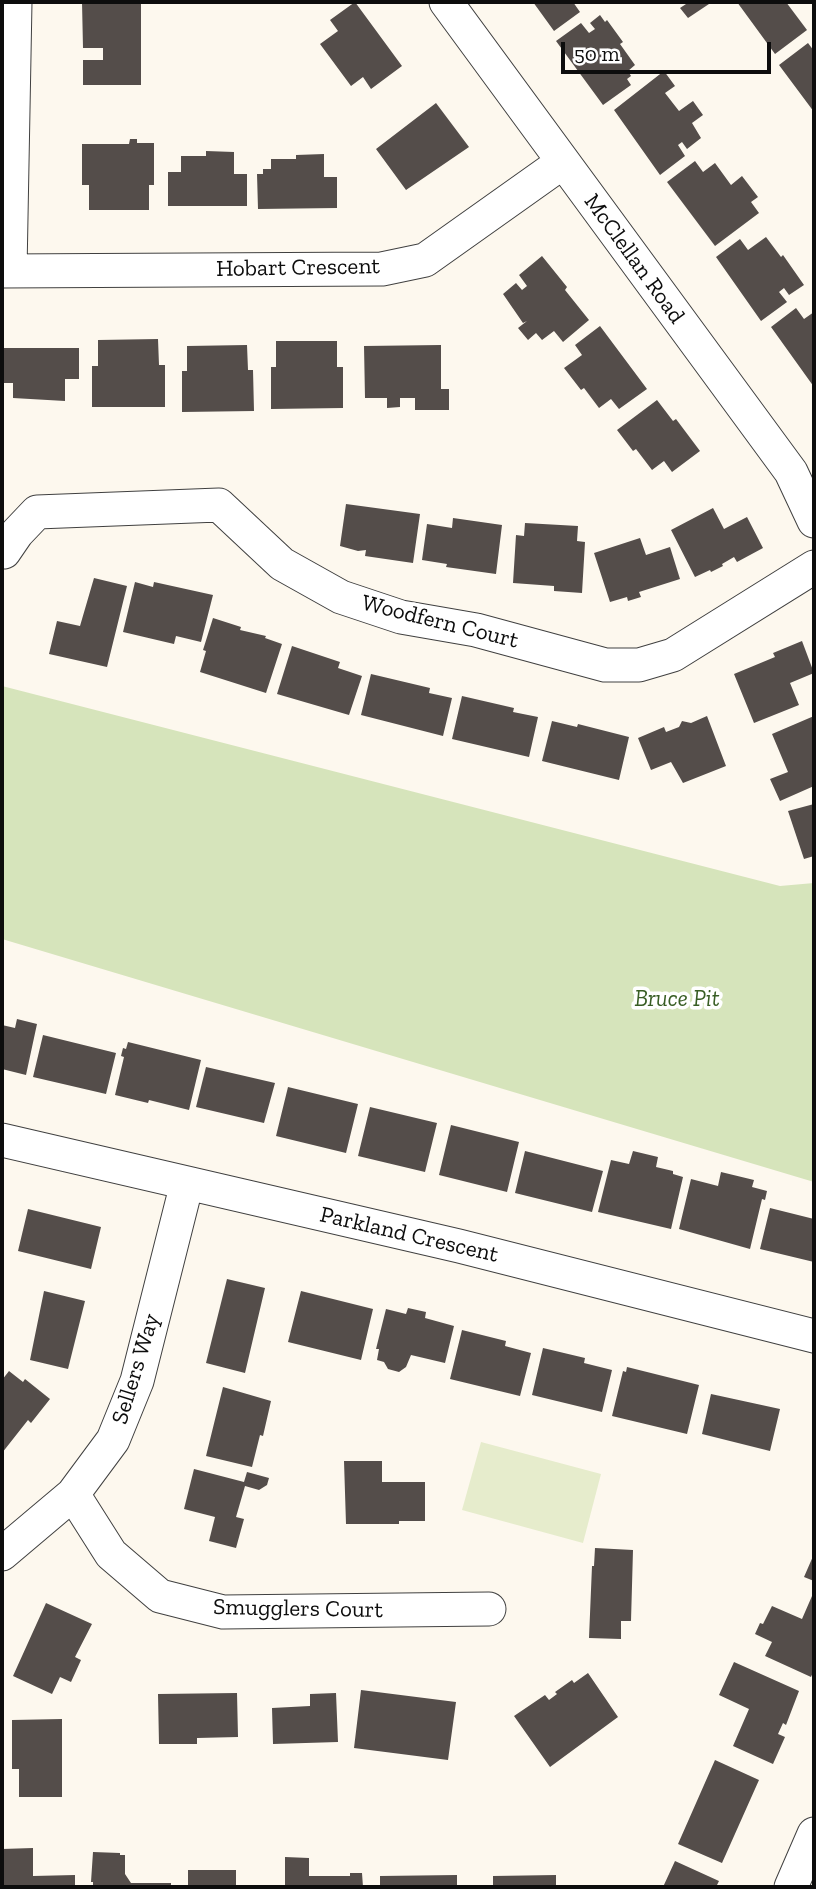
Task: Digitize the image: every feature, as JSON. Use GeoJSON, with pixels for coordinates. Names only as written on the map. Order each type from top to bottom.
{"type":"FeatureCollection","features":[{"type":"Feature","properties":{"kind":"street"},"geometry":{"type":"LineString","coordinates":[[6,271],[15,2]]}},
{"type":"Feature","properties":{"kind":"street","name":"McClellan Road"},"geometry":{"type":"LineString","coordinates":[[446,2],[791,472],[814,521]]}},
{"type":"Feature","properties":{"kind":"street","name":"Hobart Crescent"},"geometry":{"type":"LineString","coordinates":[[6,271],[382,269],[425,260],[563,162]]}},
{"type":"Feature","properties":{"kind":"street","name":"Woodfern Court"},"geometry":{"type":"LineString","coordinates":[[5,552],[37,512],[219,505],[282,564],[341,597],[401,617],[475,630],[605,665],[639,665],[673,655],[814,567]]}},
{"type":"Feature","properties":{"kind":"street","name":"Parkland Crescent"},"geometry":{"type":"LineString","coordinates":[[2,1140],[459,1246],[814,1336]]}},
{"type":"Feature","properties":{"kind":"street","name":"Sellers Way"},"geometry":{"type":"LineString","coordinates":[[2,1554],[73,1494],[113,1440],[137,1381],[187,1183]]}},
{"type":"Feature","properties":{"kind":"street","name":"Smugglers Court"},"geometry":{"type":"LineString","coordinates":[[73,1494],[111,1554],[160,1596],[223,1612],[489,1609]]}},
{"type":"Feature","properties":{"kind":"street"},"geometry":{"type":"LineString","coordinates":[[791,1887],[814,1834]]}},
{"type":"Feature","properties":{"kind":"green space","name":"Bruce Pit"},"geometry":{"type":"Polygon","coordinates":[[[2,686],[780,886],[814,883],[814,1182],[2,939],[2,686]]]}},
{"type":"Feature","properties":{"kind":"green space"},"geometry":{"type":"Polygon","coordinates":[[[481,1442],[601,1474],[583,1543],[462,1510],[481,1442]]]}},
{"type":"Feature","properties":{"kind":"building"},"geometry":{"type":"Polygon","coordinates":[[[82,2],[141,2],[141,85],[83,85],[83,60],[103,60],[103,48],[83,48],[82,2]]]}},
{"type":"Feature","properties":{"kind":"building"},"geometry":{"type":"Polygon","coordinates":[[[355,2],[402,66],[371,89],[363,77],[351,86],[320,44],[338,31],[330,20],[355,2]]]}},
{"type":"Feature","properties":{"kind":"building"},"geometry":{"type":"Polygon","coordinates":[[[533,2],[573,2],[580,12],[554,31],[533,2]]]}},
{"type":"Feature","properties":{"kind":"building"},"geometry":{"type":"Polygon","coordinates":[[[689,2],[712,2],[688,18],[680,8],[689,2]]]}},
{"type":"Feature","properties":{"kind":"building"},"geometry":{"type":"Polygon","coordinates":[[[737,2],[786,2],[807,30],[775,54],[737,2]]]}},
{"type":"Feature","properties":{"kind":"building"},"geometry":{"type":"Polygon","coordinates":[[[600,15],[623,42],[620,44],[635,65],[628,71],[631,76],[627,79],[631,85],[603,105],[556,41],[581,23],[589,33],[595,29],[590,23],[600,15]]]}},
{"type":"Feature","properties":{"kind":"building"},"geometry":{"type":"Polygon","coordinates":[[[808,43],[814,51],[814,112],[779,65],[808,43]]]}},
{"type":"Feature","properties":{"kind":"building"},"geometry":{"type":"Polygon","coordinates":[[[664,71],[675,86],[665,93],[679,111],[693,101],[703,115],[692,123],[701,138],[687,149],[682,142],[678,145],[685,156],[660,175],[614,110],[664,71]]]}},
{"type":"Feature","properties":{"kind":"building"},"geometry":{"type":"Polygon","coordinates":[[[436,103],[469,147],[406,190],[376,149],[436,103]]]}},
{"type":"Feature","properties":{"kind":"building"},"geometry":{"type":"Polygon","coordinates":[[[130,139],[137,139],[137,143],[154,143],[154,185],[149,185],[149,210],[89,210],[89,185],[82,185],[82,144],[129,144],[130,139]]]}},
{"type":"Feature","properties":{"kind":"building"},"geometry":{"type":"Polygon","coordinates":[[[206,151],[234,152],[234,174],[247,174],[247,206],[168,206],[168,172],[181,172],[181,156],[206,156],[206,151]]]}},
{"type":"Feature","properties":{"kind":"building"},"geometry":{"type":"Polygon","coordinates":[[[324,154],[324,177],[337,177],[337,208],[258,209],[257,174],[263,174],[263,169],[271,169],[271,159],[296,159],[296,155],[324,154]]]}},
{"type":"Feature","properties":{"kind":"building"},"geometry":{"type":"Polygon","coordinates":[[[695,161],[703,172],[715,163],[731,185],[742,176],[758,197],[751,202],[759,213],[715,246],[667,182],[695,161]]]}},
{"type":"Feature","properties":{"kind":"building"},"geometry":{"type":"Polygon","coordinates":[[[766,237],[781,257],[783,255],[804,285],[789,295],[784,288],[779,292],[787,302],[761,321],[716,257],[740,239],[748,250],[766,237]]]}},
{"type":"Feature","properties":{"kind":"building"},"geometry":{"type":"Polygon","coordinates":[[[542,256],[589,320],[563,342],[554,331],[542,340],[536,333],[528,340],[518,328],[527,321],[523,323],[503,294],[516,283],[522,290],[527,286],[519,275],[542,256]]]}},
{"type":"Feature","properties":{"kind":"building"},"geometry":{"type":"Polygon","coordinates":[[[796,308],[804,319],[814,312],[814,387],[771,327],[796,308]]]}},
{"type":"Feature","properties":{"kind":"building"},"geometry":{"type":"Polygon","coordinates":[[[600,326],[647,389],[619,409],[611,399],[599,408],[564,368],[582,355],[575,345],[600,326]]]}},
{"type":"Feature","properties":{"kind":"building"},"geometry":{"type":"Polygon","coordinates":[[[158,339],[159,365],[165,365],[165,407],[92,407],[92,366],[98,366],[98,340],[158,339]]]}},
{"type":"Feature","properties":{"kind":"building"},"geometry":{"type":"Polygon","coordinates":[[[276,341],[337,341],[337,367],[343,367],[343,408],[271,409],[271,367],[276,367],[276,341]]]}},
{"type":"Feature","properties":{"kind":"building"},"geometry":{"type":"Polygon","coordinates":[[[247,345],[248,370],[253,370],[254,411],[182,412],[182,371],[187,371],[187,346],[247,345]]]}},
{"type":"Feature","properties":{"kind":"building"},"geometry":{"type":"Polygon","coordinates":[[[441,345],[441,389],[449,389],[449,410],[415,410],[415,398],[400,398],[400,407],[387,408],[387,398],[365,398],[364,346],[441,345]]]}},
{"type":"Feature","properties":{"kind":"building"},"geometry":{"type":"Polygon","coordinates":[[[2,348],[79,348],[79,379],[65,379],[65,401],[13,398],[13,383],[2,383],[2,348]]]}},
{"type":"Feature","properties":{"kind":"building"},"geometry":{"type":"Polygon","coordinates":[[[657,400],[673,421],[676,419],[700,451],[672,472],[664,461],[652,470],[617,430],[657,400]]]}},
{"type":"Feature","properties":{"kind":"building"},"geometry":{"type":"Polygon","coordinates":[[[346,504],[420,514],[413,563],[365,556],[366,550],[358,551],[340,546],[346,504]]]}},
{"type":"Feature","properties":{"kind":"building"},"geometry":{"type":"Polygon","coordinates":[[[713,508],[724,529],[747,517],[763,548],[737,562],[734,557],[722,564],[723,566],[695,577],[671,530],[713,508]]]}},
{"type":"Feature","properties":{"kind":"building"},"geometry":{"type":"Polygon","coordinates":[[[453,518],[502,525],[496,574],[446,567],[447,564],[422,560],[427,524],[452,528],[453,518]]]}},
{"type":"Feature","properties":{"kind":"building"},"geometry":{"type":"Polygon","coordinates":[[[525,523],[578,526],[577,541],[585,542],[582,593],[554,591],[554,586],[513,583],[516,535],[524,536],[525,523]]]}},
{"type":"Feature","properties":{"kind":"building"},"geometry":{"type":"Polygon","coordinates":[[[640,538],[646,555],[670,547],[680,579],[639,592],[641,597],[628,601],[627,597],[610,602],[594,553],[640,538]]]}},
{"type":"Feature","properties":{"kind":"building"},"geometry":{"type":"Polygon","coordinates":[[[94,578],[127,586],[107,667],[49,654],[57,621],[80,626],[94,578]]]}},
{"type":"Feature","properties":{"kind":"building"},"geometry":{"type":"Polygon","coordinates":[[[135,582],[153,587],[154,582],[213,595],[201,642],[176,636],[174,644],[123,632],[135,582]]]}},
{"type":"Feature","properties":{"kind":"building"},"geometry":{"type":"Polygon","coordinates":[[[213,618],[282,644],[266,693],[200,672],[206,651],[203,650],[213,618]]]}},
{"type":"Feature","properties":{"kind":"building"},"geometry":{"type":"Polygon","coordinates":[[[802,641],[814,673],[790,683],[799,705],[754,723],[734,674],[775,657],[773,653],[802,641]]]}},
{"type":"Feature","properties":{"kind":"building"},"geometry":{"type":"Polygon","coordinates":[[[292,646],[340,662],[338,668],[362,676],[349,715],[277,694],[292,646]]]}},
{"type":"Feature","properties":{"kind":"building"},"geometry":{"type":"Polygon","coordinates":[[[371,674],[430,688],[429,693],[452,698],[443,736],[361,715],[371,674]]]}},
{"type":"Feature","properties":{"kind":"building"},"geometry":{"type":"Polygon","coordinates":[[[462,696],[514,708],[513,712],[538,717],[529,757],[452,739],[462,696]]]}},
{"type":"Feature","properties":{"kind":"building"},"geometry":{"type":"Polygon","coordinates":[[[707,716],[726,766],[683,783],[671,762],[651,770],[638,738],[664,727],[666,732],[679,727],[682,721],[691,723],[707,716]]]}},
{"type":"Feature","properties":{"kind":"building"},"geometry":{"type":"Polygon","coordinates":[[[814,716],[814,786],[780,801],[770,779],[788,772],[772,734],[814,716]]]}},
{"type":"Feature","properties":{"kind":"building"},"geometry":{"type":"Polygon","coordinates":[[[552,721],[577,727],[578,724],[629,737],[619,780],[542,761],[552,721]]]}},
{"type":"Feature","properties":{"kind":"building"},"geometry":{"type":"Polygon","coordinates":[[[814,804],[814,856],[804,859],[788,811],[814,804]]]}},
{"type":"Feature","properties":{"kind":"building"},"geometry":{"type":"Polygon","coordinates":[[[17,1019],[37,1024],[26,1075],[2,1069],[2,1025],[15,1028],[17,1019]]]}},
{"type":"Feature","properties":{"kind":"building"},"geometry":{"type":"Polygon","coordinates":[[[43,1035],[116,1053],[106,1094],[33,1077],[43,1035]]]}},
{"type":"Feature","properties":{"kind":"building"},"geometry":{"type":"Polygon","coordinates":[[[128,1042],[201,1060],[189,1110],[115,1095],[124,1057],[121,1056],[128,1042]]]}},
{"type":"Feature","properties":{"kind":"building"},"geometry":{"type":"Polygon","coordinates":[[[206,1067],[275,1083],[264,1123],[196,1107],[206,1067]]]}},
{"type":"Feature","properties":{"kind":"building"},"geometry":{"type":"Polygon","coordinates":[[[288,1087],[358,1104],[346,1153],[276,1136],[288,1087]]]}},
{"type":"Feature","properties":{"kind":"building"},"geometry":{"type":"Polygon","coordinates":[[[370,1107],[437,1123],[425,1172],[358,1156],[370,1107]]]}},
{"type":"Feature","properties":{"kind":"building"},"geometry":{"type":"Polygon","coordinates":[[[451,1125],[519,1142],[507,1192],[439,1175],[451,1125]]]}},
{"type":"Feature","properties":{"kind":"building"},"geometry":{"type":"Polygon","coordinates":[[[525,1151],[603,1171],[592,1212],[515,1193],[525,1151]]]}},
{"type":"Feature","properties":{"kind":"building"},"geometry":{"type":"Polygon","coordinates":[[[633,1151],[658,1157],[656,1167],[673,1171],[673,1174],[683,1177],[671,1229],[598,1212],[611,1160],[629,1164],[633,1151]]]}},
{"type":"Feature","properties":{"kind":"building"},"geometry":{"type":"Polygon","coordinates":[[[721,1172],[754,1180],[752,1187],[767,1191],[765,1200],[762,1199],[750,1249],[679,1229],[691,1179],[718,1186],[721,1172]]]}},
{"type":"Feature","properties":{"kind":"building"},"geometry":{"type":"Polygon","coordinates":[[[770,1208],[814,1219],[814,1262],[760,1249],[770,1208]]]}},
{"type":"Feature","properties":{"kind":"building"},"geometry":{"type":"Polygon","coordinates":[[[28,1209],[101,1227],[91,1269],[18,1251],[28,1209]]]}},
{"type":"Feature","properties":{"kind":"building"},"geometry":{"type":"Polygon","coordinates":[[[227,1279],[265,1288],[245,1373],[206,1363],[227,1279]]]}},
{"type":"Feature","properties":{"kind":"building"},"geometry":{"type":"Polygon","coordinates":[[[44,1291],[85,1301],[68,1369],[30,1360],[44,1291]]]}},
{"type":"Feature","properties":{"kind":"building"},"geometry":{"type":"Polygon","coordinates":[[[301,1291],[373,1309],[361,1360],[288,1342],[301,1291]]]}},
{"type":"Feature","properties":{"kind":"building"},"geometry":{"type":"Polygon","coordinates":[[[408,1308],[426,1312],[425,1318],[454,1326],[445,1363],[411,1355],[406,1367],[399,1372],[388,1369],[384,1362],[377,1360],[379,1349],[376,1349],[386,1309],[406,1314],[408,1308]]]}},
{"type":"Feature","properties":{"kind":"building"},"geometry":{"type":"Polygon","coordinates":[[[462,1330],[506,1341],[505,1346],[531,1353],[520,1396],[450,1379],[462,1330]]]}},
{"type":"Feature","properties":{"kind":"building"},"geometry":{"type":"Polygon","coordinates":[[[543,1348],[585,1358],[584,1363],[612,1370],[602,1412],[532,1395],[543,1348]]]}},
{"type":"Feature","properties":{"kind":"building"},"geometry":{"type":"Polygon","coordinates":[[[627,1367],[699,1385],[687,1434],[612,1416],[623,1371],[626,1372],[627,1367]]]}},
{"type":"Feature","properties":{"kind":"building"},"geometry":{"type":"Polygon","coordinates":[[[9,1371],[23,1382],[25,1379],[50,1399],[31,1423],[28,1420],[2,1453],[2,1380],[9,1371]]]}},
{"type":"Feature","properties":{"kind":"building"},"geometry":{"type":"Polygon","coordinates":[[[223,1387],[271,1401],[252,1467],[206,1456],[223,1387]]]}},
{"type":"Feature","properties":{"kind":"building"},"geometry":{"type":"Polygon","coordinates":[[[711,1394],[780,1409],[770,1451],[702,1434],[711,1394]]]}},
{"type":"Feature","properties":{"kind":"building"},"geometry":{"type":"Polygon","coordinates":[[[344,1461],[382,1461],[382,1482],[425,1482],[425,1521],[346,1524],[344,1461]]]}},
{"type":"Feature","properties":{"kind":"building"},"geometry":{"type":"Polygon","coordinates":[[[194,1469],[244,1482],[247,1472],[269,1478],[267,1485],[259,1490],[245,1486],[236,1517],[244,1519],[236,1548],[209,1541],[215,1517],[184,1509],[194,1469]]]}},
{"type":"Feature","properties":{"kind":"building"},"geometry":{"type":"Polygon","coordinates":[[[595,1548],[633,1550],[631,1621],[621,1621],[621,1639],[589,1638],[595,1548]]]}},
{"type":"Feature","properties":{"kind":"building"},"geometry":{"type":"Polygon","coordinates":[[[814,1554],[814,1581],[804,1577],[814,1554]]]}},
{"type":"Feature","properties":{"kind":"building"},"geometry":{"type":"Polygon","coordinates":[[[812,1596],[814,1670],[811,1677],[765,1656],[772,1642],[755,1634],[772,1606],[802,1619],[812,1596]]]}},
{"type":"Feature","properties":{"kind":"building"},"geometry":{"type":"Polygon","coordinates":[[[46,1603],[92,1624],[75,1657],[81,1660],[71,1682],[60,1677],[52,1694],[13,1676],[46,1603]]]}},
{"type":"Feature","properties":{"kind":"building"},"geometry":{"type":"Polygon","coordinates":[[[734,1662],[799,1691],[786,1725],[783,1723],[778,1734],[785,1737],[773,1764],[733,1746],[749,1709],[719,1695],[734,1662]]]}},
{"type":"Feature","properties":{"kind":"building"},"geometry":{"type":"Polygon","coordinates":[[[588,1673],[618,1717],[550,1767],[514,1716],[545,1695],[549,1700],[572,1680],[574,1683],[588,1673]]]}},
{"type":"Feature","properties":{"kind":"building"},"geometry":{"type":"Polygon","coordinates":[[[361,1690],[456,1702],[448,1760],[354,1748],[361,1690]]]}},
{"type":"Feature","properties":{"kind":"building"},"geometry":{"type":"Polygon","coordinates":[[[237,1693],[238,1737],[197,1738],[197,1744],[159,1744],[158,1694],[237,1693]]]}},
{"type":"Feature","properties":{"kind":"building"},"geometry":{"type":"Polygon","coordinates":[[[336,1693],[338,1742],[273,1744],[272,1708],[310,1706],[310,1694],[336,1693]]]}},
{"type":"Feature","properties":{"kind":"building"},"geometry":{"type":"Polygon","coordinates":[[[62,1719],[62,1797],[19,1797],[19,1769],[12,1769],[12,1720],[62,1719]]]}},
{"type":"Feature","properties":{"kind":"building"},"geometry":{"type":"Polygon","coordinates":[[[715,1760],[759,1780],[722,1863],[678,1844],[715,1760]]]}},
{"type":"Feature","properties":{"kind":"building"},"geometry":{"type":"Polygon","coordinates":[[[33,1848],[33,1876],[75,1875],[75,1887],[2,1887],[2,1849],[33,1848]]]}},
{"type":"Feature","properties":{"kind":"building"},"geometry":{"type":"Polygon","coordinates":[[[93,1852],[125,1855],[125,1874],[131,1883],[171,1883],[171,1887],[93,1887],[93,1852]]]}},
{"type":"Feature","properties":{"kind":"building"},"geometry":{"type":"Polygon","coordinates":[[[285,1857],[309,1858],[309,1876],[350,1876],[350,1873],[362,1873],[363,1887],[285,1887],[285,1857]]]}},
{"type":"Feature","properties":{"kind":"building"},"geometry":{"type":"Polygon","coordinates":[[[675,1861],[719,1881],[716,1887],[663,1887],[675,1861]]]}},
{"type":"Feature","properties":{"kind":"building"},"geometry":{"type":"Polygon","coordinates":[[[188,1870],[236,1870],[236,1887],[188,1887],[188,1870]]]}},
{"type":"Feature","properties":{"kind":"building"},"geometry":{"type":"Polygon","coordinates":[[[457,1875],[457,1887],[380,1887],[380,1876],[457,1875]]]}},
{"type":"Feature","properties":{"kind":"building"},"geometry":{"type":"Polygon","coordinates":[[[556,1875],[556,1887],[493,1887],[493,1876],[556,1875]]]}}]}
